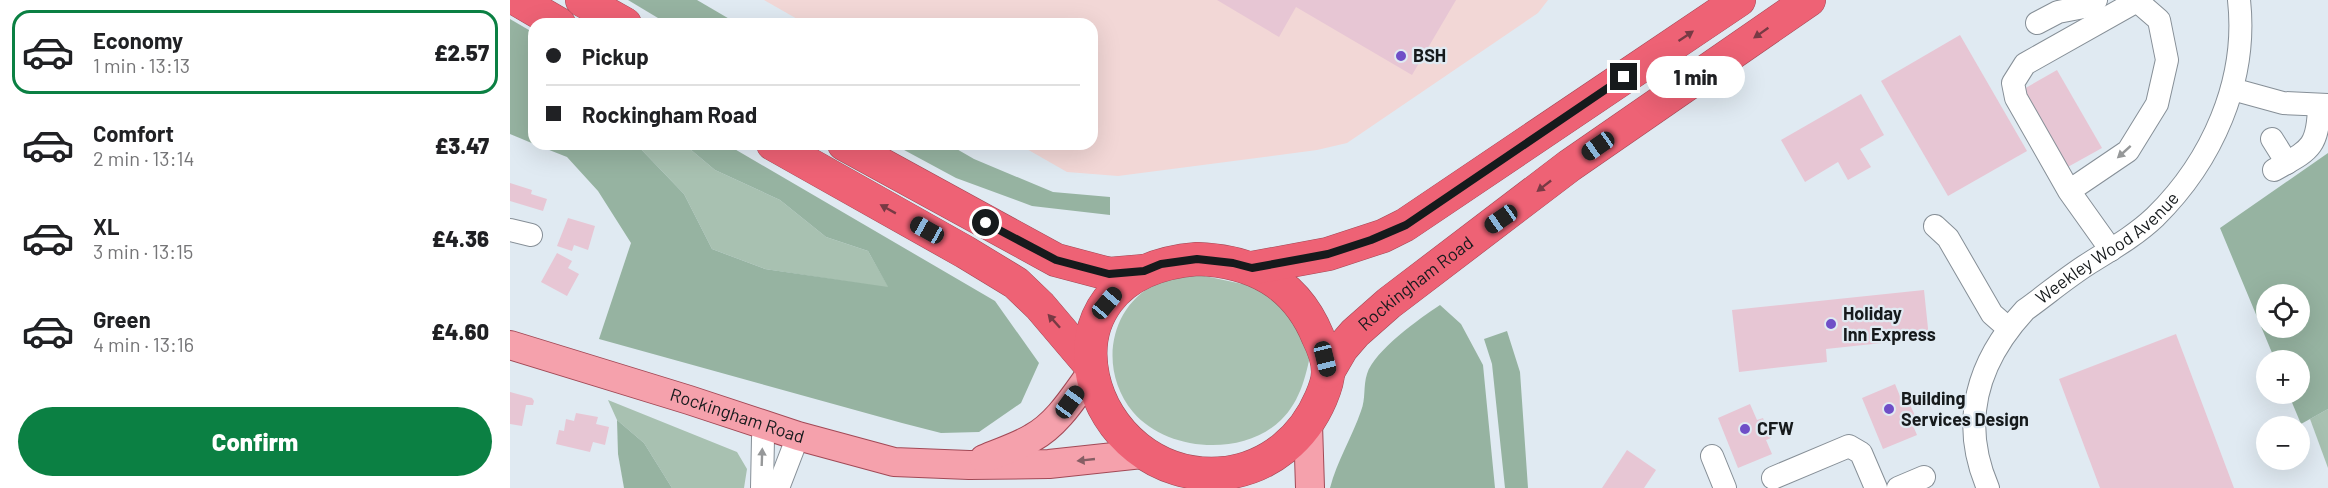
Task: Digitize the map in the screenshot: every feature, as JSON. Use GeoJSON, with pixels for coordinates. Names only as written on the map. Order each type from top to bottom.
{"type":"FeatureCollection","features":[{"type":"Feature","properties":{"kind":"highway"},"geometry":{"type":"LineString","coordinates":[[518,0],[549,18]]}},
{"type":"Feature","properties":{"kind":"highway"},"geometry":{"type":"LineString","coordinates":[[582,0],[614,18]]}},
{"type":"Feature","properties":{"kind":"highway"},"geometry":{"type":"LineString","coordinates":[[1252,268],[1328,254],[1371,240],[1406,225],[1739,0]]}},
{"type":"Feature","properties":{"kind":"highway","name":"Rockingham Road"},"geometry":{"type":"LineString","coordinates":[[1328,372],[1342,348],[1355,333],[1389,303],[1569,166],[1809,0]]}},
{"type":"Feature","properties":{"kind":"highway"},"geometry":{"type":"LineString","coordinates":[[784,150],[965,252],[1016,284],[1040,306],[1091,369]]}},
{"type":"Feature","properties":{"kind":"highway"},"geometry":{"type":"LineString","coordinates":[[855,150],[1056,260],[1109,274],[1144,271]]}},
{"type":"Feature","properties":{"kind":"highway"},"geometry":{"type":"LineString","coordinates":[[1197,259],[1233,263],[1252,268],[1275,281],[1296,299],[1312,320],[1322,345],[1328,372],[1324,392],[1308,424],[1282,450],[1260,463],[1226,473],[1219,481],[1182,471],[1142,454],[1123,437],[1110,420],[1100,400],[1091,369],[1090,348],[1098,317],[1117,290],[1144,271],[1161,264],[1197,259]]}},
{"type":"Feature","properties":{"kind":"main road","name":"Rockingham Road"},"geometry":{"type":"LineString","coordinates":[[510,345],[798,436],[894,462],[969,465],[1049,464],[1142,454]]}},
{"type":"Feature","properties":{"kind":"main road","name":"Rockingham Road"},"geometry":{"type":"LineString","coordinates":[[969,465],[1033,438],[1046,429],[1064,410],[1091,369]]}},
{"type":"Feature","properties":{"kind":"main road"},"geometry":{"type":"LineString","coordinates":[[1308,424],[1310,488]]}},
{"type":"Feature","properties":{"kind":"street"},"geometry":{"type":"LineString","coordinates":[[2037,23],[2058,12],[2084,7],[2096,0]]}},
{"type":"Feature","properties":{"kind":"street","name":"Weekley Wood Avenue"},"geometry":{"type":"LineString","coordinates":[[1988,488],[1978,458],[1975,438],[1976,403],[1990,355],[2008,328],[2025,310],[2153,219],[2182,188],[2205,154],[2220,125],[2232,89],[2239,50],[2239,0]]}},
{"type":"Feature","properties":{"kind":"street"},"geometry":{"type":"LineString","coordinates":[[2069,191],[2128,151],[2157,104],[2167,60],[2159,20],[2137,1],[2025,64],[2013,83],[2016,98],[2069,191],[2111,250]]}},
{"type":"Feature","properties":{"kind":"street"},"geometry":{"type":"LineString","coordinates":[[2232,89],[2283,103],[2324,105],[2314,143],[2304,153],[2281,167],[2272,139]]}},
{"type":"Feature","properties":{"kind":"street"},"geometry":{"type":"LineString","coordinates":[[1935,226],[1948,238],[1992,314],[2008,328]]}},
{"type":"Feature","properties":{"kind":"street"},"geometry":{"type":"LineString","coordinates":[[762,488],[763,438],[767,426]]}},
{"type":"Feature","properties":{"kind":"street"},"geometry":{"type":"LineString","coordinates":[[778,488],[798,436]]}},
{"type":"Feature","properties":{"kind":"street"},"geometry":{"type":"LineString","coordinates":[[1773,478],[1849,446],[1861,453],[1876,488]]}},
{"type":"Feature","properties":{"kind":"street"},"geometry":{"type":"LineString","coordinates":[[1712,456],[1725,488]]}},
{"type":"Feature","properties":{"kind":"street"},"geometry":{"type":"LineString","coordinates":[[1898,488],[1924,477]]}},
{"type":"Feature","properties":{"kind":"shaded area"},"geometry":{"type":"Polygon","coordinates":[[[764,0],[1548,0],[1538,13],[1347,143],[1317,150],[1118,176],[1067,172],[1028,150],[1098,150],[1098,18],[796,18],[764,0]]]}},
{"type":"Feature","properties":{"kind":"green space"},"geometry":{"type":"Polygon","coordinates":[[[628,0],[697,0],[728,18],[658,18],[628,0]]]}},
{"type":"Feature","properties":{"kind":"green space"},"geometry":{"type":"Polygon","coordinates":[[[510,19],[528,30],[528,142],[510,134],[510,19]]]}},
{"type":"Feature","properties":{"kind":"green space"},"geometry":{"type":"Polygon","coordinates":[[[549,150],[642,150],[684,194],[712,249],[765,269],[888,287],[868,251],[826,237],[780,200],[715,170],[691,150],[736,150],[995,301],[1039,363],[1021,403],[979,432],[941,433],[599,339],[631,243],[598,191],[567,157],[549,150]]]}},
{"type":"Feature","properties":{"kind":"green space"},"geometry":{"type":"Polygon","coordinates":[[[642,150],[691,150],[715,170],[780,200],[826,237],[868,251],[889,288],[765,269],[712,249],[684,194],[642,150]]]}},
{"type":"Feature","properties":{"kind":"green space"},"geometry":{"type":"Polygon","coordinates":[[[904,150],[958,150],[974,159],[1053,192],[1110,197],[1110,215],[1032,206],[956,178],[904,150]]]}},
{"type":"Feature","properties":{"kind":"green space"},"geometry":{"type":"Polygon","coordinates":[[[2328,153],[2328,409],[2310,419],[2310,416],[2298,416],[2293,404],[2310,404],[2310,350],[2271,350],[2266,338],[2310,338],[2310,284],[2256,284],[2256,314],[2220,228],[2328,153]]]}},
{"type":"Feature","properties":{"kind":"green space"},"geometry":{"type":"Polygon","coordinates":[[[1200,275],[1266,289],[1312,346],[1302,386],[1294,404],[1281,420],[1265,432],[1247,440],[1206,445],[1185,442],[1165,435],[1148,425],[1133,412],[1122,396],[1115,378],[1114,342],[1118,325],[1127,309],[1139,295],[1155,284],[1200,275]]]}},
{"type":"Feature","properties":{"kind":"green space"},"geometry":{"type":"Polygon","coordinates":[[[1440,305],[1461,324],[1483,365],[1495,488],[1330,488],[1363,406],[1366,379],[1371,365],[1388,345],[1440,305]]]}},
{"type":"Feature","properties":{"kind":"green space"},"geometry":{"type":"Polygon","coordinates":[[[1507,331],[1520,372],[1528,488],[1505,488],[1492,364],[1484,339],[1507,331]]]}},
{"type":"Feature","properties":{"kind":"green space"},"geometry":{"type":"Polygon","coordinates":[[[608,400],[737,452],[747,469],[744,488],[672,488],[644,443],[617,420],[608,400]]]}},
{"type":"Feature","properties":{"kind":"green space"},"geometry":{"type":"Polygon","coordinates":[[[2328,409],[2328,468],[2310,419],[2328,409]]]}},
{"type":"Feature","properties":{"kind":"green space"},"geometry":{"type":"Polygon","coordinates":[[[617,420],[644,443],[672,488],[624,488],[618,454],[617,420]]]}},
{"type":"Feature","properties":{"kind":"building","name":"BSH"},"geometry":{"type":"Polygon","coordinates":[[[1217,0],[1456,0],[1412,75],[1296,7],[1279,37],[1217,0]]]}},
{"type":"Feature","properties":{"kind":"building"},"geometry":{"type":"Polygon","coordinates":[[[1960,35],[2027,151],[1948,196],[1881,81],[1960,35]]]}},
{"type":"Feature","properties":{"kind":"building"},"geometry":{"type":"Polygon","coordinates":[[[2057,70],[2102,148],[2066,168],[2022,90],[2057,70]]]}},
{"type":"Feature","properties":{"kind":"building"},"geometry":{"type":"Polygon","coordinates":[[[1861,94],[1884,135],[1860,149],[1871,167],[1848,180],[1838,162],[1805,182],[1781,140],[1861,94]]]}},
{"type":"Feature","properties":{"kind":"building"},"geometry":{"type":"Polygon","coordinates":[[[510,183],[532,190],[531,194],[547,199],[543,211],[510,201],[510,183]]]}},
{"type":"Feature","properties":{"kind":"building"},"geometry":{"type":"Polygon","coordinates":[[[568,218],[595,226],[588,250],[574,245],[572,251],[557,246],[568,218]]]}},
{"type":"Feature","properties":{"kind":"building"},"geometry":{"type":"Polygon","coordinates":[[[557,253],[572,261],[568,268],[579,274],[567,296],[541,282],[557,253]]]}},
{"type":"Feature","properties":{"kind":"building","name":"Holiday Inn Express"},"geometry":{"type":"Polygon","coordinates":[[[1924,290],[1929,338],[1826,349],[1827,362],[1739,372],[1732,310],[1924,290]]]}},
{"type":"Feature","properties":{"kind":"building"},"geometry":{"type":"Polygon","coordinates":[[[2176,334],[2234,488],[2100,488],[2059,379],[2176,334]]]}},
{"type":"Feature","properties":{"kind":"building","name":"Building Services Design"},"geometry":{"type":"Polygon","coordinates":[[[1895,384],[1902,401],[1907,398],[1916,418],[1911,421],[1917,435],[1883,449],[1862,398],[1895,384]]]}},
{"type":"Feature","properties":{"kind":"building"},"geometry":{"type":"Polygon","coordinates":[[[510,392],[532,398],[534,401],[533,405],[526,405],[522,426],[510,424],[510,392]]]}},
{"type":"Feature","properties":{"kind":"building","name":"CFW"},"geometry":{"type":"Polygon","coordinates":[[[1750,404],[1757,420],[1763,418],[1771,438],[1766,440],[1772,454],[1738,468],[1718,418],[1750,404]]]}},
{"type":"Feature","properties":{"kind":"building"},"geometry":{"type":"Polygon","coordinates":[[[576,413],[598,417],[596,424],[609,427],[605,445],[593,442],[590,452],[556,444],[559,430],[564,431],[566,419],[574,421],[576,413]]]}},
{"type":"Feature","properties":{"kind":"building"},"geometry":{"type":"Polygon","coordinates":[[[1627,450],[1656,470],[1644,488],[1602,488],[1627,450]]]}},
{"type":"Feature","properties":{"kind":"place","name":"BSH"},"geometry":{"type":"Point","coordinates":[1401,56]}},
{"type":"Feature","properties":{"kind":"place","name":"Holiday Inn Express"},"geometry":{"type":"Point","coordinates":[1831,324]}},
{"type":"Feature","properties":{"kind":"place","name":"Building Services Design"},"geometry":{"type":"Point","coordinates":[1889,409]}},
{"type":"Feature","properties":{"kind":"place","name":"CFW"},"geometry":{"type":"Point","coordinates":[1745,429]}},
{"type":"Feature","properties":{"kind":"route"},"geometry":{"type":"LineString","coordinates":[[986,223],[1056,260],[1109,274],[1144,271],[1179,260],[1215,260],[1252,268],[1328,254],[1383,236],[1406,225],[1624,77]]}}]}
